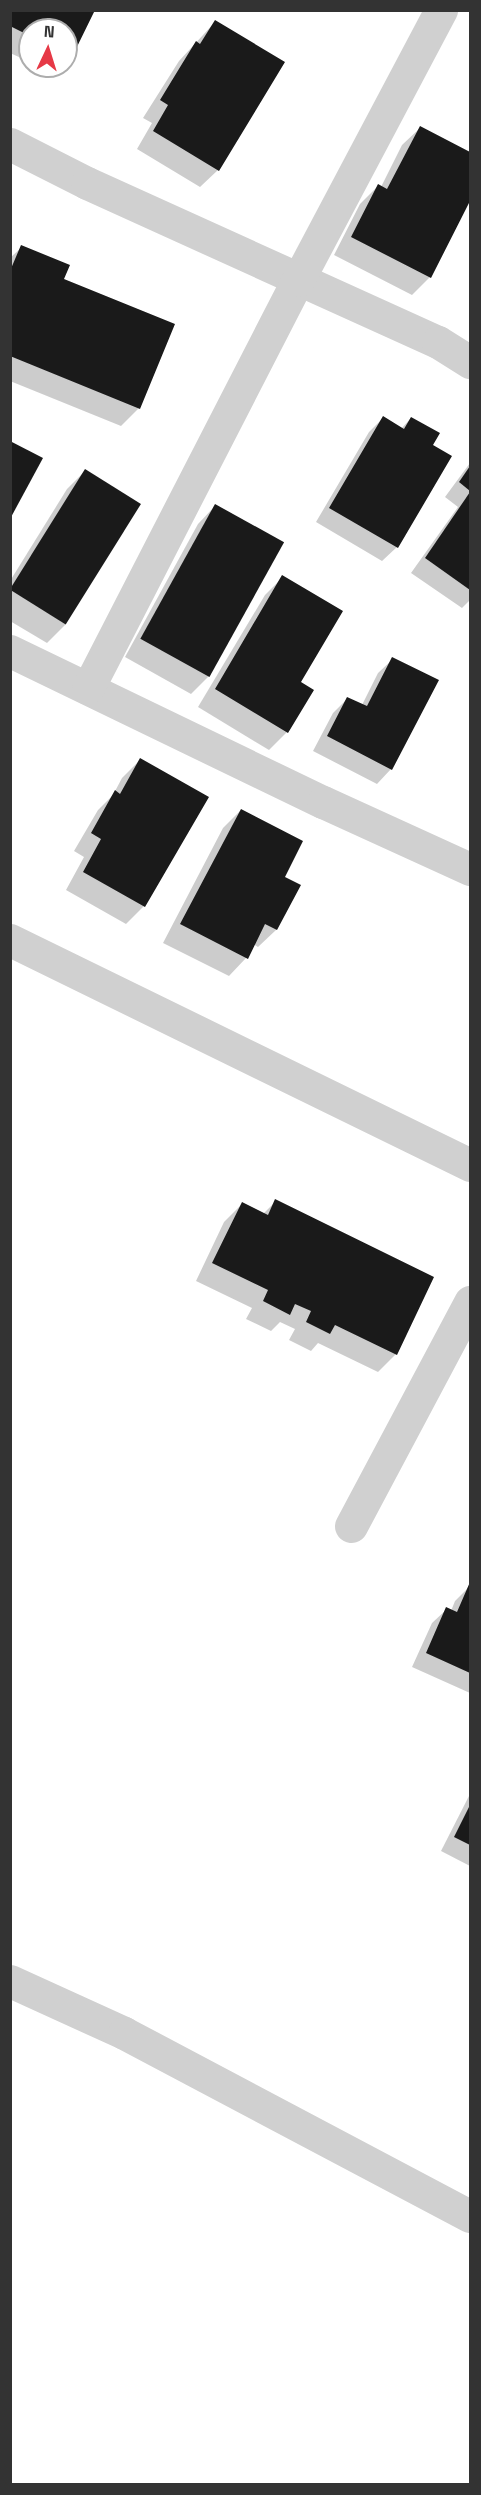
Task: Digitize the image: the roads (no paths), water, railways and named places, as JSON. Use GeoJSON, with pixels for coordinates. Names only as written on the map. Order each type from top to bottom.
{"type":"FeatureCollection","features":[{"type":"Feature","properties":{"kind":"street"},"geometry":{"type":"LineString","coordinates":[[88,688],[298,280],[441,10]]}},
{"type":"Feature","properties":{"kind":"street"},"geometry":{"type":"LineString","coordinates":[[10,144],[87,183],[438,342],[471,362]]}},
{"type":"Feature","properties":{"kind":"street"},"geometry":{"type":"LineString","coordinates":[[10,651],[323,802],[471,869]]}},
{"type":"Feature","properties":{"kind":"street"},"geometry":{"type":"LineString","coordinates":[[10,940],[471,1166]]}},
{"type":"Feature","properties":{"kind":"street"},"geometry":{"type":"LineString","coordinates":[[351,1526],[471,1302]]}},
{"type":"Feature","properties":{"kind":"street"},"geometry":{"type":"LineString","coordinates":[[10,1982],[124,2033],[471,2216]]}}]}
